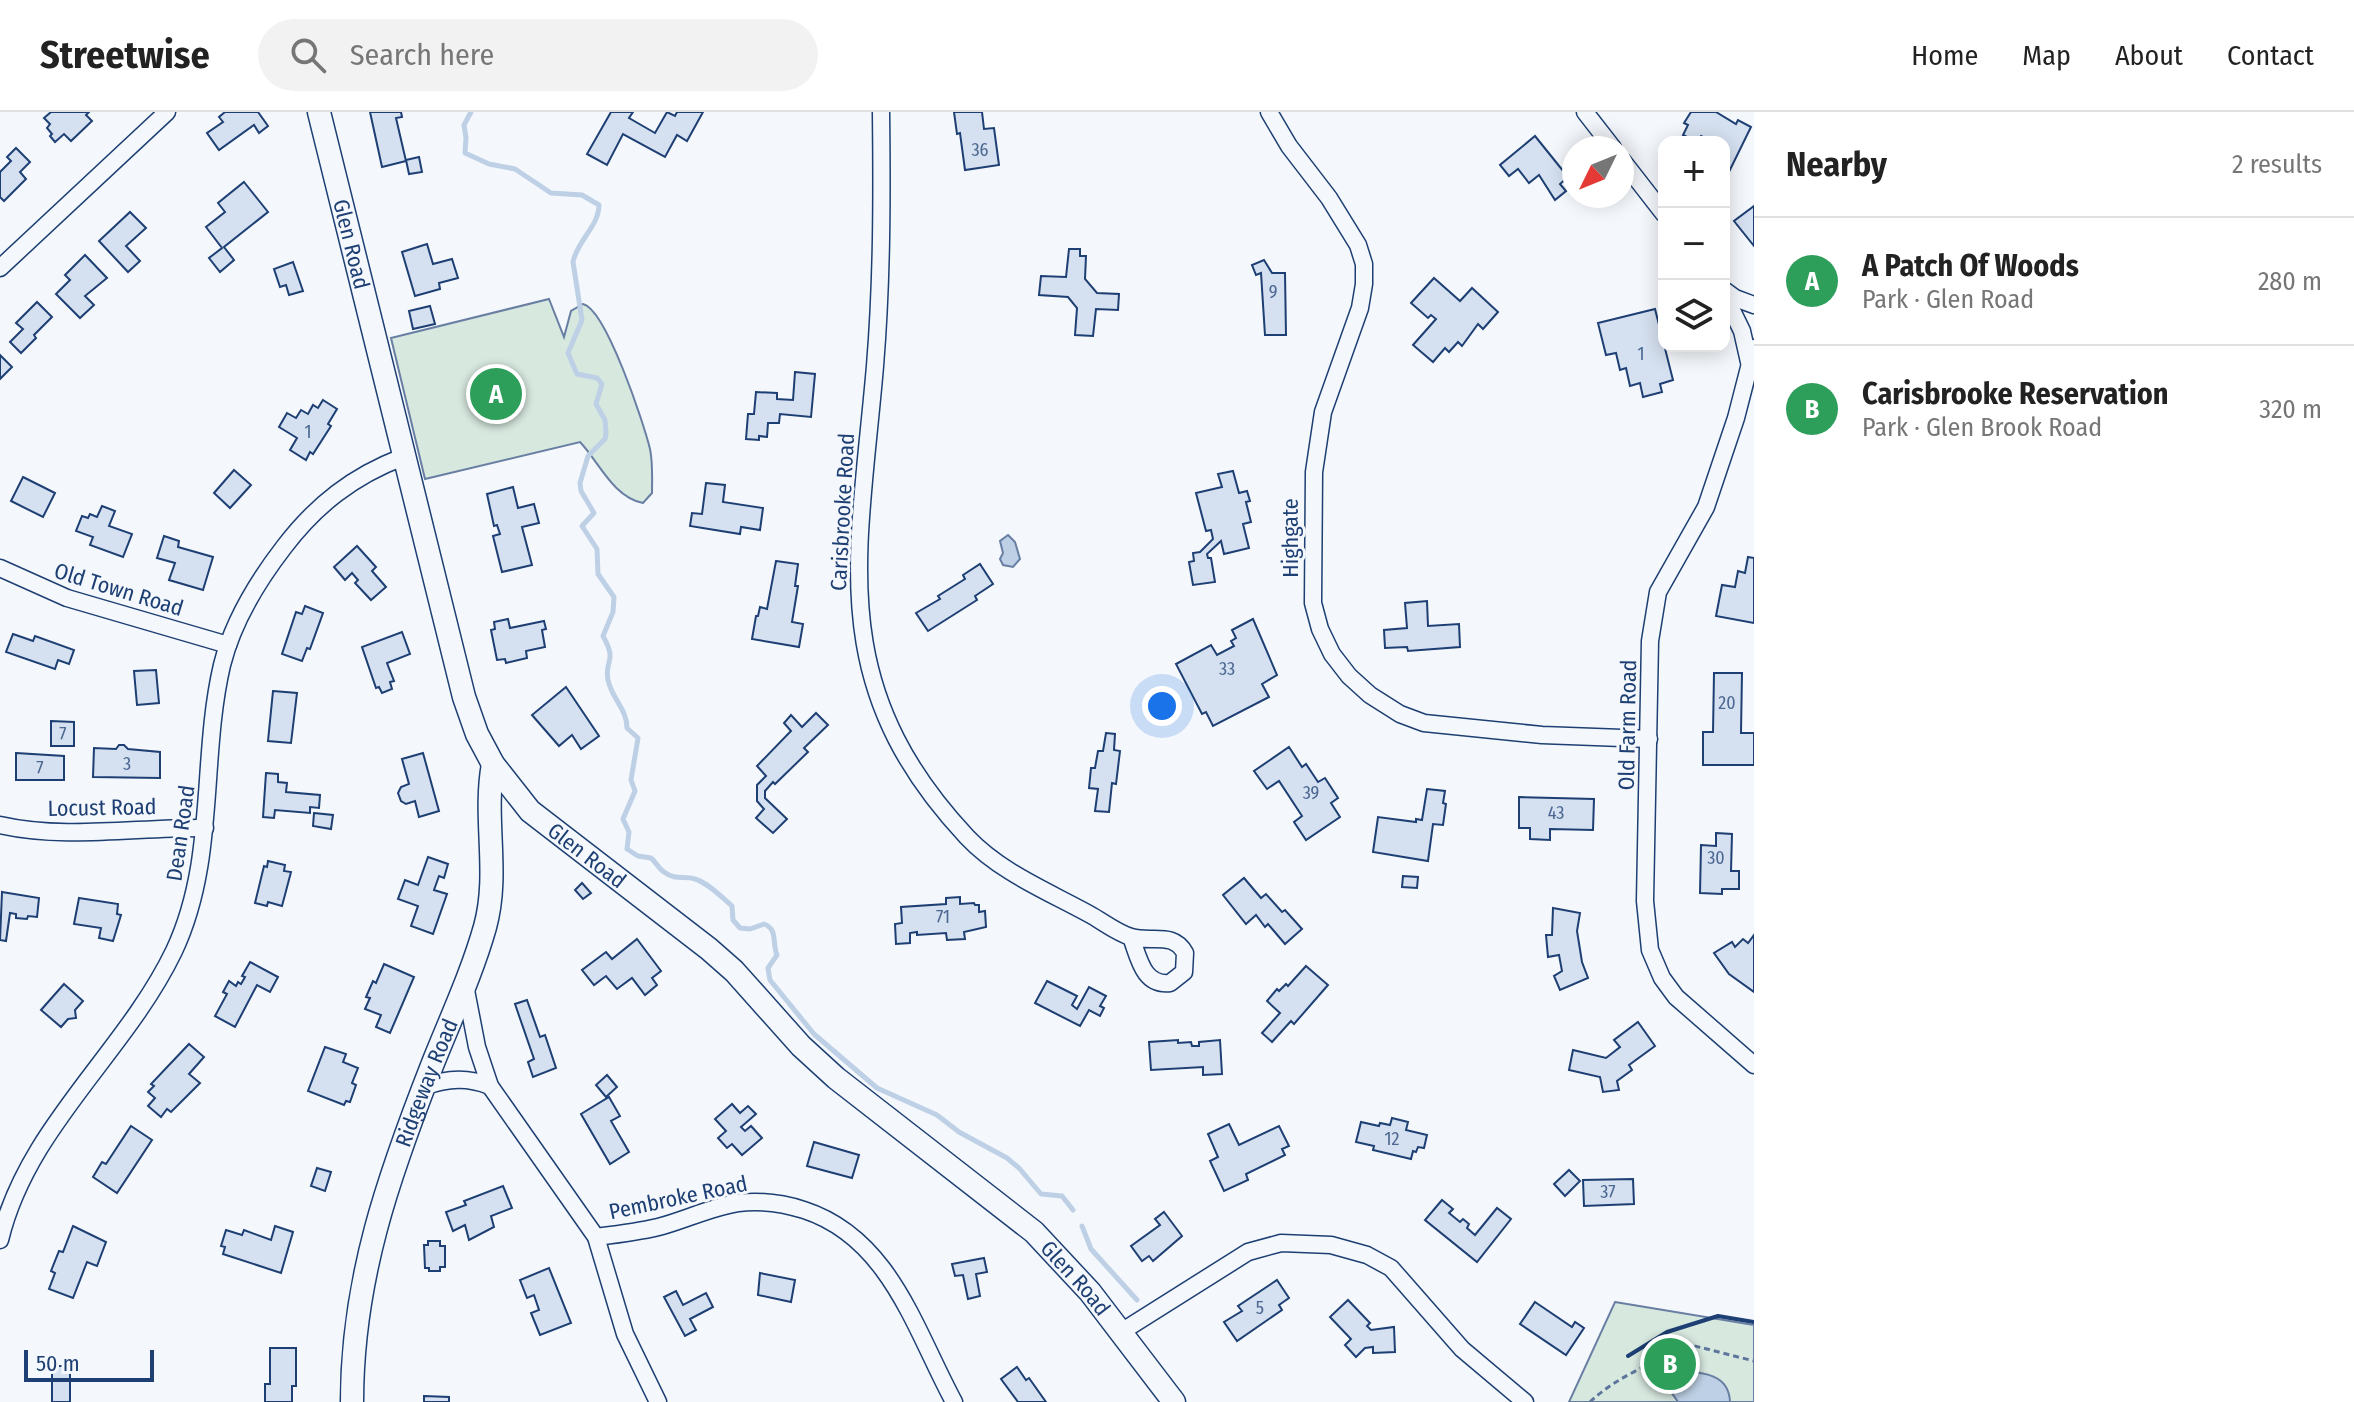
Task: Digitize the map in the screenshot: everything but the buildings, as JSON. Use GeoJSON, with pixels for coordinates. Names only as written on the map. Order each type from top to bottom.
{"type":"FeatureCollection","features":[{"type":"Feature","properties":{"kind":"street"},"geometry":{"type":"LineString","coordinates":[[0,268],[167,112]]}},
{"type":"Feature","properties":{"kind":"street","name":"Glen Road"},"geometry":{"type":"LineString","coordinates":[[319,112],[464,697],[477,734],[493,764],[539,820],[726,963],[782,1026],[836,1078],[1043,1239],[1090,1292],[1174,1402]]}},
{"type":"Feature","properties":{"kind":"street","name":"Carisbrooke Road"},"geometry":{"type":"LineString","coordinates":[[881,112],[878,319],[857,562],[861,621],[877,696],[910,763],[942,807],[982,851],[1011,872],[1131,937]]}},
{"type":"Feature","properties":{"kind":"street","name":"Highgate"},"geometry":{"type":"LineString","coordinates":[[1269,112],[1289,146],[1329,198],[1358,245],[1364,264],[1360,308],[1323,412],[1314,472],[1313,603],[1320,629],[1332,654],[1349,676],[1370,695],[1400,714],[1424,723],[1542,735],[1649,739]]}},
{"type":"Feature","properties":{"kind":"street"},"geometry":{"type":"LineString","coordinates":[[1585,112],[1604,136]]}},
{"type":"Feature","properties":{"kind":"street"},"geometry":{"type":"LineString","coordinates":[[1634,175],[1659,208]]}},
{"type":"Feature","properties":{"kind":"street"},"geometry":{"type":"LineString","coordinates":[[1730,295],[1754,305]]}},
{"type":"Feature","properties":{"kind":"street","name":"Old Farm Road"},"geometry":{"type":"LineString","coordinates":[[1730,305],[1752,356],[1740,406],[1706,507],[1655,599],[1651,632],[1645,911],[1653,958],[1662,978],[1676,997],[1754,1065]]}},
{"type":"Feature","properties":{"kind":"street","name":"Dean Road"},"geometry":{"type":"LineString","coordinates":[[0,1240],[13,1200],[50,1130],[136,1015],[174,951],[195,893],[205,828],[217,694],[228,645],[256,586],[295,532],[319,507],[355,479],[403,457]]}},
{"type":"Feature","properties":{"kind":"street","name":"Old Town Road"},"geometry":{"type":"LineString","coordinates":[[0,568],[67,598],[228,645]]}},
{"type":"Feature","properties":{"kind":"street","name":"Ridgeway Road"},"geometry":{"type":"LineString","coordinates":[[352,1402],[356,1329],[369,1249],[383,1199],[424,1087],[480,946],[491,902],[493,866],[489,799],[493,764]]}},
{"type":"Feature","properties":{"kind":"street","name":"Locust Road"},"geometry":{"type":"LineString","coordinates":[[0,825],[71,831],[205,828]]}},
{"type":"Feature","properties":{"kind":"street"},"geometry":{"type":"LineString","coordinates":[[464,984],[477,1047],[490,1086],[596,1237],[625,1334],[658,1402]]}},
{"type":"Feature","properties":{"kind":"street"},"geometry":{"type":"LineString","coordinates":[[424,1087],[457,1079],[490,1086]]}},
{"type":"Feature","properties":{"kind":"street","name":"Pembroke Road"},"geometry":{"type":"LineString","coordinates":[[596,1237],[641,1231],[716,1208],[755,1201],[784,1203],[815,1213],[861,1244],[892,1279],[954,1402]]}},
{"type":"Feature","properties":{"kind":"street"},"geometry":{"type":"LineString","coordinates":[[1121,1332],[1248,1252],[1281,1243],[1321,1243],[1367,1255],[1391,1268],[1473,1360],[1525,1402]]}},
{"type":"Feature","properties":{"kind":"path"},"geometry":{"type":"LineString","coordinates":[[1590,1402],[1627,1377],[1691,1345],[1754,1361]]}},
{"type":"Feature","properties":{"kind":"shaded area"},"geometry":{"type":"Polygon","coordinates":[[[549,299],[564,337],[571,311],[583,304],[592,311],[613,345],[650,449],[652,493],[643,503],[623,494],[580,442],[425,479],[391,338],[549,299]]]}},
{"type":"Feature","properties":{"kind":"shaded area"},"geometry":{"type":"Polygon","coordinates":[[[1615,1302],[1754,1325],[1754,1402],[1569,1402],[1615,1302]]]}},
{"type":"Feature","properties":{"kind":"water"},"geometry":{"type":"Polygon","coordinates":[[[1008,535],[1015,542],[1020,559],[1013,567],[1003,565],[1000,559],[1003,553],[1000,541],[1008,535]]]}},
{"type":"Feature","properties":{"kind":"water"},"geometry":{"type":"Polygon","coordinates":[[[1667,1370],[1697,1372],[1716,1378],[1728,1391],[1730,1402],[1678,1402],[1661,1377],[1667,1370]]]}},
{"type":"Feature","properties":{"kind":"waterway"},"geometry":{"type":"LineString","coordinates":[[471,112],[464,125],[465,153],[489,164],[515,169],[551,193],[582,195],[599,205],[596,220],[573,262],[582,320],[568,353],[577,374],[597,378],[602,384],[596,404],[605,420],[606,433],[605,439],[588,456],[580,483],[581,491],[594,513],[582,526],[597,549],[598,574],[614,597],[613,612],[603,636],[610,656],[608,680],[625,715],[627,728],[638,738],[631,780],[635,791],[623,819],[629,832],[627,849],[638,856],[651,858],[668,875],[695,879],[710,887],[732,906],[733,920],[740,928],[768,926],[773,933],[777,955],[768,968],[770,980],[814,1034],[877,1088],[937,1115],[959,1132],[1007,1158],[1041,1194],[1062,1196],[1073,1210]]}},
{"type":"Feature","properties":{"kind":"waterway"},"geometry":{"type":"LineString","coordinates":[[1082,1226],[1091,1249],[1137,1300]]}},
{"type":"Feature","properties":{"kind":"wall"},"geometry":{"type":"LineString","coordinates":[[1628,1356],[1667,1332],[1718,1316],[1754,1322]]}},
{"type":"Feature","properties":{"kind":"place","name":"A Patch Of Woods"},"geometry":{"type":"Point","coordinates":[496,394]}},
{"type":"Feature","properties":{"kind":"place","name":"Carisbrooke Reservation"},"geometry":{"type":"Point","coordinates":[1670,1364]}}]}
